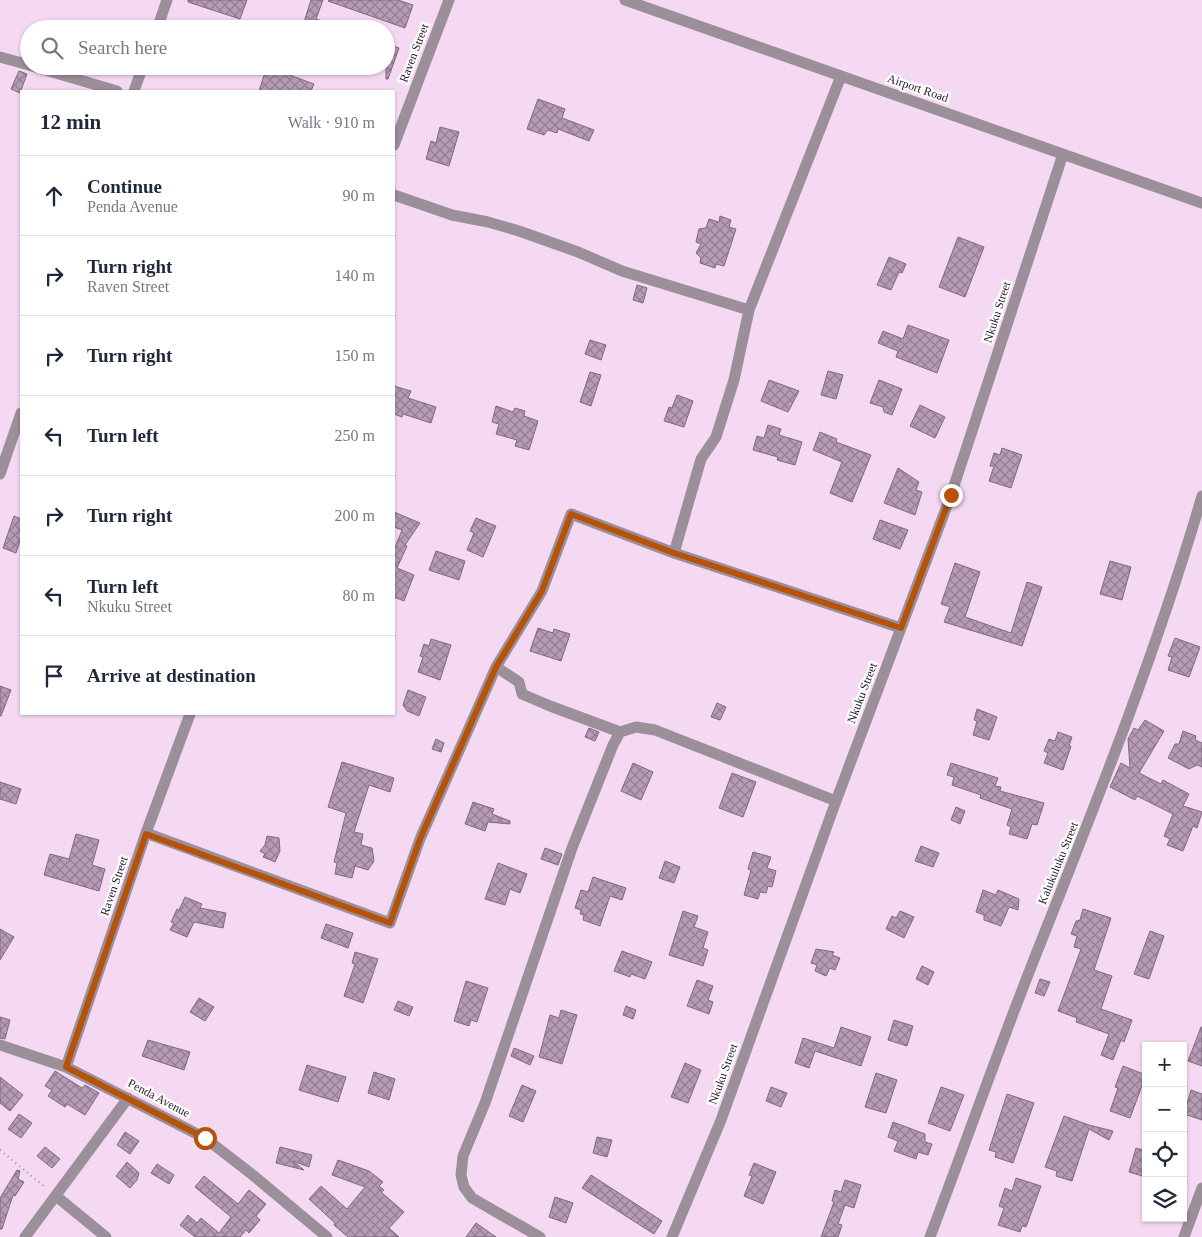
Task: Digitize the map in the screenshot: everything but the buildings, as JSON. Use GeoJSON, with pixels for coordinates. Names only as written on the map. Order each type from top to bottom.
{"type":"FeatureCollection","features":[{"type":"Feature","properties":{"kind":"street"},"geometry":{"type":"LineString","coordinates":[[160,20],[167,0]]}},
{"type":"Feature","properties":{"kind":"street","name":"Raven Street"},"geometry":{"type":"LineString","coordinates":[[395,142],[449,0]]}},
{"type":"Feature","properties":{"kind":"street","name":"Airport Road"},"geometry":{"type":"LineString","coordinates":[[625,0],[1202,203]]}},
{"type":"Feature","properties":{"kind":"street"},"geometry":{"type":"LineString","coordinates":[[0,57],[20,63]]}},
{"type":"Feature","properties":{"kind":"street"},"geometry":{"type":"LineString","coordinates":[[61,75],[114,90]]}},
{"type":"Feature","properties":{"kind":"street"},"geometry":{"type":"LineString","coordinates":[[134,90],[140,75]]}},
{"type":"Feature","properties":{"kind":"street"},"geometry":{"type":"LineString","coordinates":[[674,553],[701,459],[716,437],[734,380],[749,310],[842,76]]}},
{"type":"Feature","properties":{"kind":"street","name":"Nkuku Street"},"geometry":{"type":"LineString","coordinates":[[672,1237],[721,1120],[836,801],[951,495],[1064,154]]}},
{"type":"Feature","properties":{"kind":"street"},"geometry":{"type":"LineString","coordinates":[[395,195],[452,215],[488,222],[519,231],[578,252],[622,271],[749,310]]}},
{"type":"Feature","properties":{"kind":"street"},"geometry":{"type":"LineString","coordinates":[[0,474],[20,416]]}},
{"type":"Feature","properties":{"kind":"street","name":"Kalukuluku Street"},"geometry":{"type":"LineString","coordinates":[[930,1237],[1032,965],[1097,801],[1183,561],[1202,496]]}},
{"type":"Feature","properties":{"kind":"street"},"geometry":{"type":"LineString","coordinates":[[146,834],[390,923],[420,839],[496,667],[542,591],[571,514],[674,553],[901,628]]}},
{"type":"Feature","properties":{"kind":"street"},"geometry":{"type":"LineString","coordinates":[[496,667],[519,682],[522,694],[550,706],[620,732],[636,727],[655,730],[836,801]]}},
{"type":"Feature","properties":{"kind":"street","name":"Raven Street"},"geometry":{"type":"LineString","coordinates":[[66,1067],[146,834],[190,715]]}},
{"type":"Feature","properties":{"kind":"street"},"geometry":{"type":"LineString","coordinates":[[540,1237],[472,1198],[464,1187],[461,1175],[464,1156],[485,1103],[572,848],[612,745],[620,732]]}},
{"type":"Feature","properties":{"kind":"street","name":"Penda Avenue"},"geometry":{"type":"LineString","coordinates":[[0,1046],[66,1067],[205,1138],[327,1237]]}},
{"type":"Feature","properties":{"kind":"street"},"geometry":{"type":"LineString","coordinates":[[25,1237],[128,1098]]}},
{"type":"Feature","properties":{"kind":"street"},"geometry":{"type":"LineString","coordinates":[[1184,1237],[1202,1188]]}},
{"type":"Feature","properties":{"kind":"street"},"geometry":{"type":"LineString","coordinates":[[56,1196],[106,1237]]}},
{"type":"Feature","properties":{"kind":"path"},"geometry":{"type":"LineString","coordinates":[[0,1150],[56,1196]]}},
{"type":"Feature","properties":{"kind":"route"},"geometry":{"type":"LineString","coordinates":[[205,1138],[66,1067],[146,834],[390,923],[420,839],[496,667],[542,591],[571,514],[674,553],[901,628],[951,495]]}}]}
